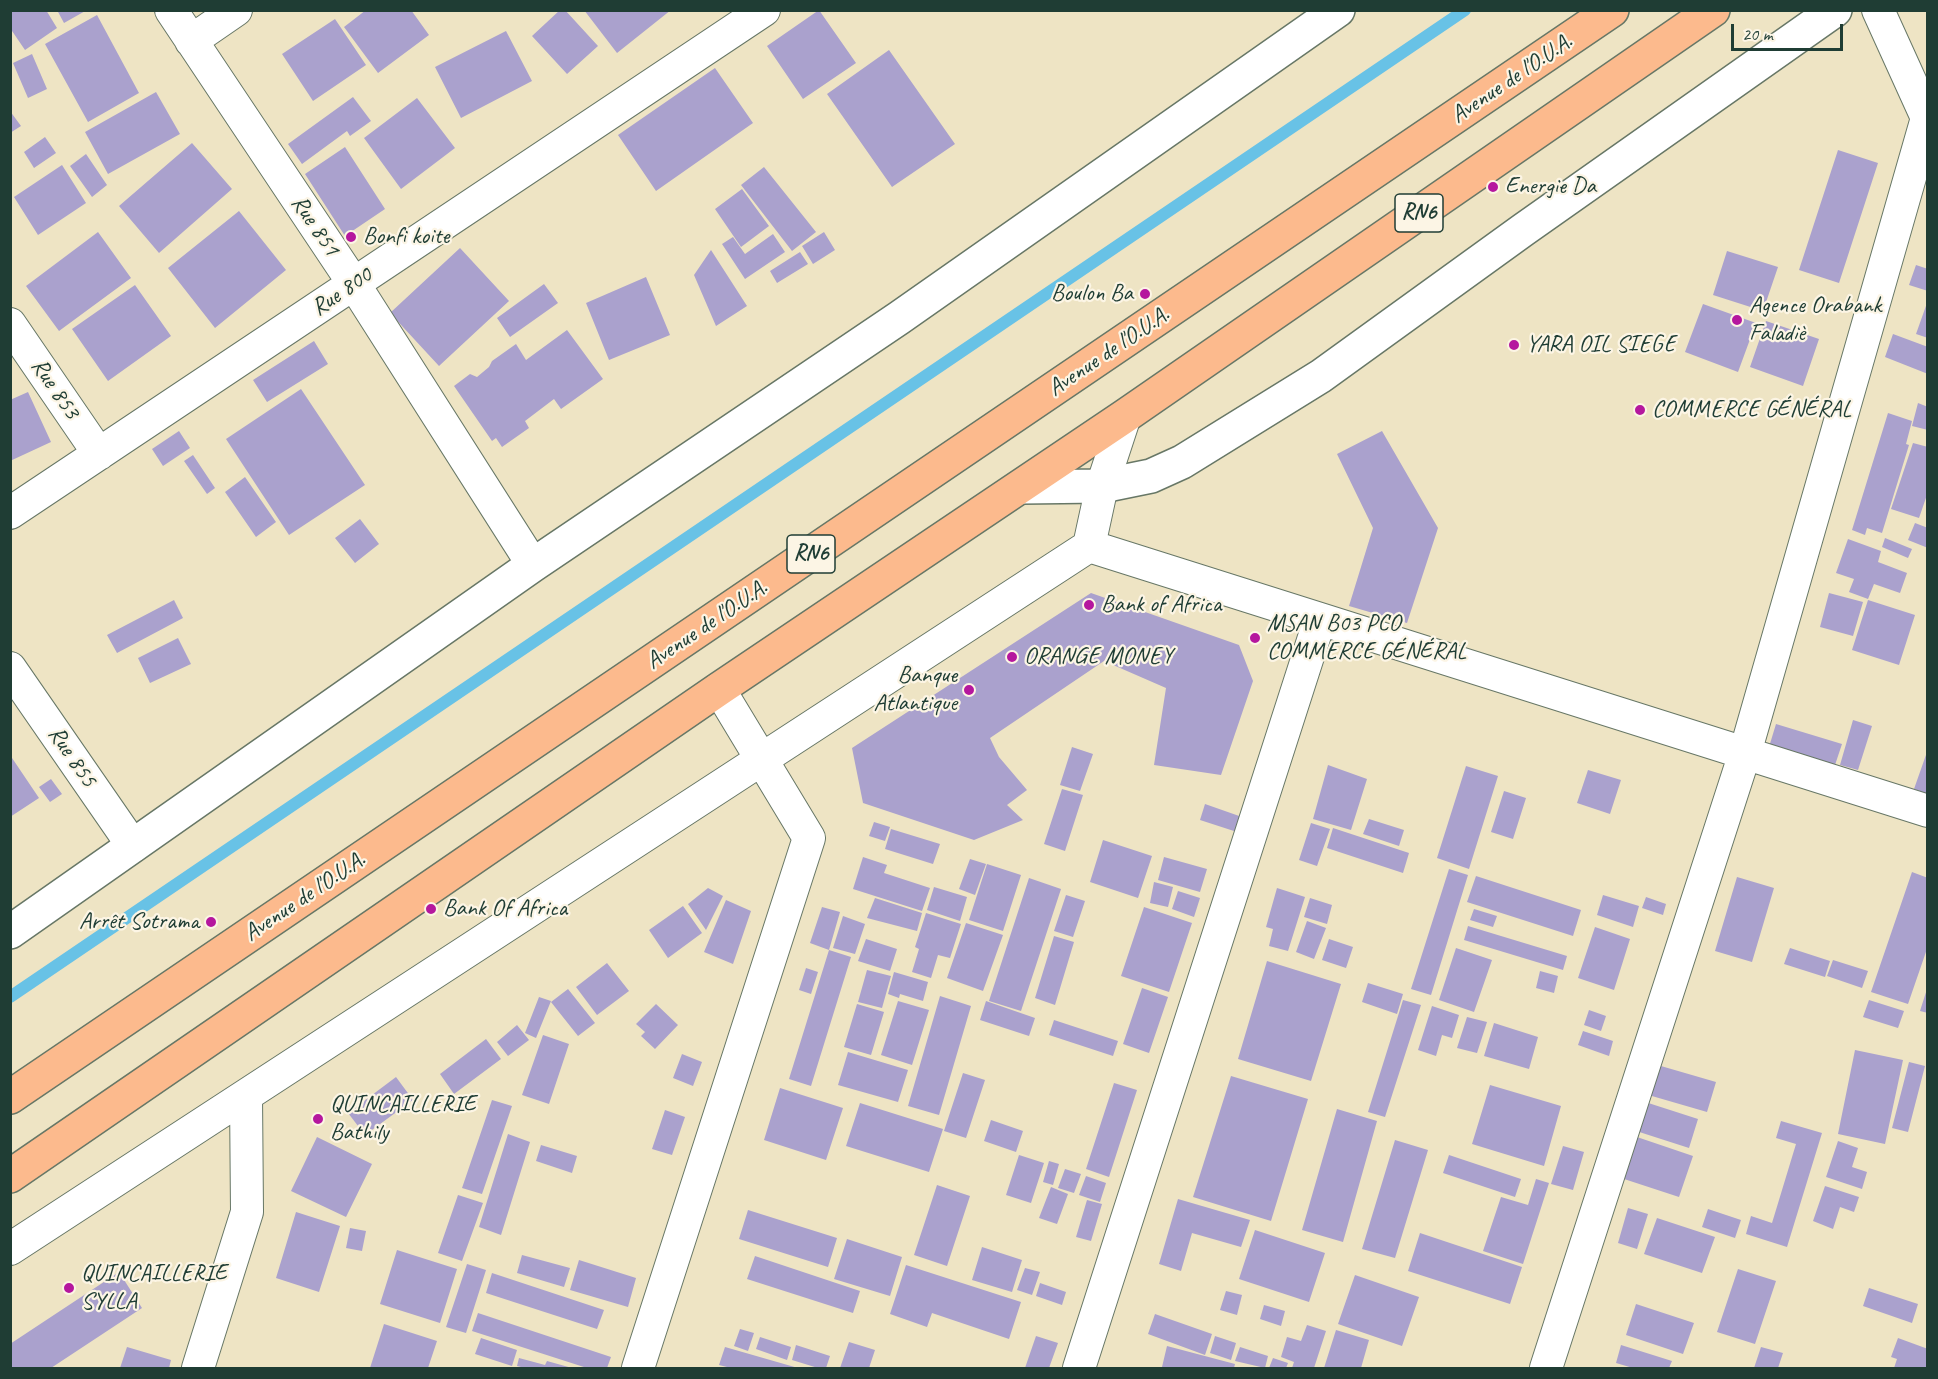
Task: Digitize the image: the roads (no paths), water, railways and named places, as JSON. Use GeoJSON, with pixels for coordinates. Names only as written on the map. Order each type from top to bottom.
{"type":"FeatureCollection","features":[{"type":"Feature","properties":{"kind":"highway","name":"Avenue de l'O.U.A."},"geometry":{"type":"LineString","coordinates":[[10,1097],[1612,10]]}},
{"type":"Feature","properties":{"kind":"highway","name":"RN6"},"geometry":{"type":"LineString","coordinates":[[10,1176],[719,689],[1125,416],[1713,10]]}},
{"type":"Feature","properties":{"kind":"street","name":"Rue 851"},"geometry":{"type":"LineString","coordinates":[[171,10],[354,284],[533,565]]}},
{"type":"Feature","properties":{"kind":"street"},"geometry":{"type":"LineString","coordinates":[[191,41],[236,10]]}},
{"type":"Feature","properties":{"kind":"street","name":"Rue 800"},"geometry":{"type":"LineString","coordinates":[[10,513],[764,10]]}},
{"type":"Feature","properties":{"kind":"street"},"geometry":{"type":"LineString","coordinates":[[10,932],[533,565],[899,318],[1338,10]]}},
{"type":"Feature","properties":{"kind":"street"},"geometry":{"type":"LineString","coordinates":[[1021,487],[1102,486],[1151,476],[1182,462],[1321,376],[1835,10]]}},
{"type":"Feature","properties":{"kind":"street"},"geometry":{"type":"LineString","coordinates":[[1546,1368],[1745,753],[1927,118],[1878,10]]}},
{"type":"Feature","properties":{"kind":"street","name":"Rue 853"},"geometry":{"type":"LineString","coordinates":[[10,324],[99,454]]}},
{"type":"Feature","properties":{"kind":"street"},"geometry":{"type":"LineString","coordinates":[[10,1249],[1089,546],[1102,486],[1125,416]]}},
{"type":"Feature","properties":{"kind":"street"},"geometry":{"type":"LineString","coordinates":[[1089,546],[1928,811]]}},
{"type":"Feature","properties":{"kind":"street"},"geometry":{"type":"LineString","coordinates":[[1079,1368],[1320,619]]}},
{"type":"Feature","properties":{"kind":"street","name":"Rue 855"},"geometry":{"type":"LineString","coordinates":[[10,668],[133,846]]}},
{"type":"Feature","properties":{"kind":"street"},"geometry":{"type":"LineString","coordinates":[[638,1368],[809,838],[719,689]]}},
{"type":"Feature","properties":{"kind":"street"},"geometry":{"type":"LineString","coordinates":[[198,1368],[248,1212],[246,1096]]}},
{"type":"Feature","properties":{"kind":"waterway"},"geometry":{"type":"LineString","coordinates":[[10,997],[1465,10]]}},
{"type":"Feature","properties":{"kind":"place","name":"Energie Da"},"geometry":{"type":"Point","coordinates":[1493,187]}},
{"type":"Feature","properties":{"kind":"place","name":"Bonfi koite"},"geometry":{"type":"Point","coordinates":[351,237]}},
{"type":"Feature","properties":{"kind":"place","name":"Boulon Ba"},"geometry":{"type":"Point","coordinates":[1145,294]}},
{"type":"Feature","properties":{"kind":"place","name":"Agence Orabank Faladiè"},"geometry":{"type":"Point","coordinates":[1737,320]}},
{"type":"Feature","properties":{"kind":"place","name":"YARA OIL SIEGE"},"geometry":{"type":"Point","coordinates":[1514,345]}},
{"type":"Feature","properties":{"kind":"place","name":"COMMERCE GÉNÉRAL"},"geometry":{"type":"Point","coordinates":[1640,410]}},
{"type":"Feature","properties":{"kind":"place","name":"Bank of Africa"},"geometry":{"type":"Point","coordinates":[1089,605]}},
{"type":"Feature","properties":{"kind":"place","name":"MSAN B03 PCO COMMERCE GÉNÉRAL"},"geometry":{"type":"Point","coordinates":[1255,638]}},
{"type":"Feature","properties":{"kind":"place","name":"ORANGE MONEY"},"geometry":{"type":"Point","coordinates":[1012,657]}},
{"type":"Feature","properties":{"kind":"place","name":"Banque Atlantique"},"geometry":{"type":"Point","coordinates":[969,690]}},
{"type":"Feature","properties":{"kind":"place","name":"Bank Of Africa"},"geometry":{"type":"Point","coordinates":[431,909]}},
{"type":"Feature","properties":{"kind":"place","name":"Arrêt Sotrama"},"geometry":{"type":"Point","coordinates":[211,922]}},
{"type":"Feature","properties":{"kind":"place","name":"QUINCAILLERIE Bathily"},"geometry":{"type":"Point","coordinates":[318,1119]}},
{"type":"Feature","properties":{"kind":"place","name":"QUINCAILLERIE SYLLA"},"geometry":{"type":"Point","coordinates":[69,1288]}}]}
